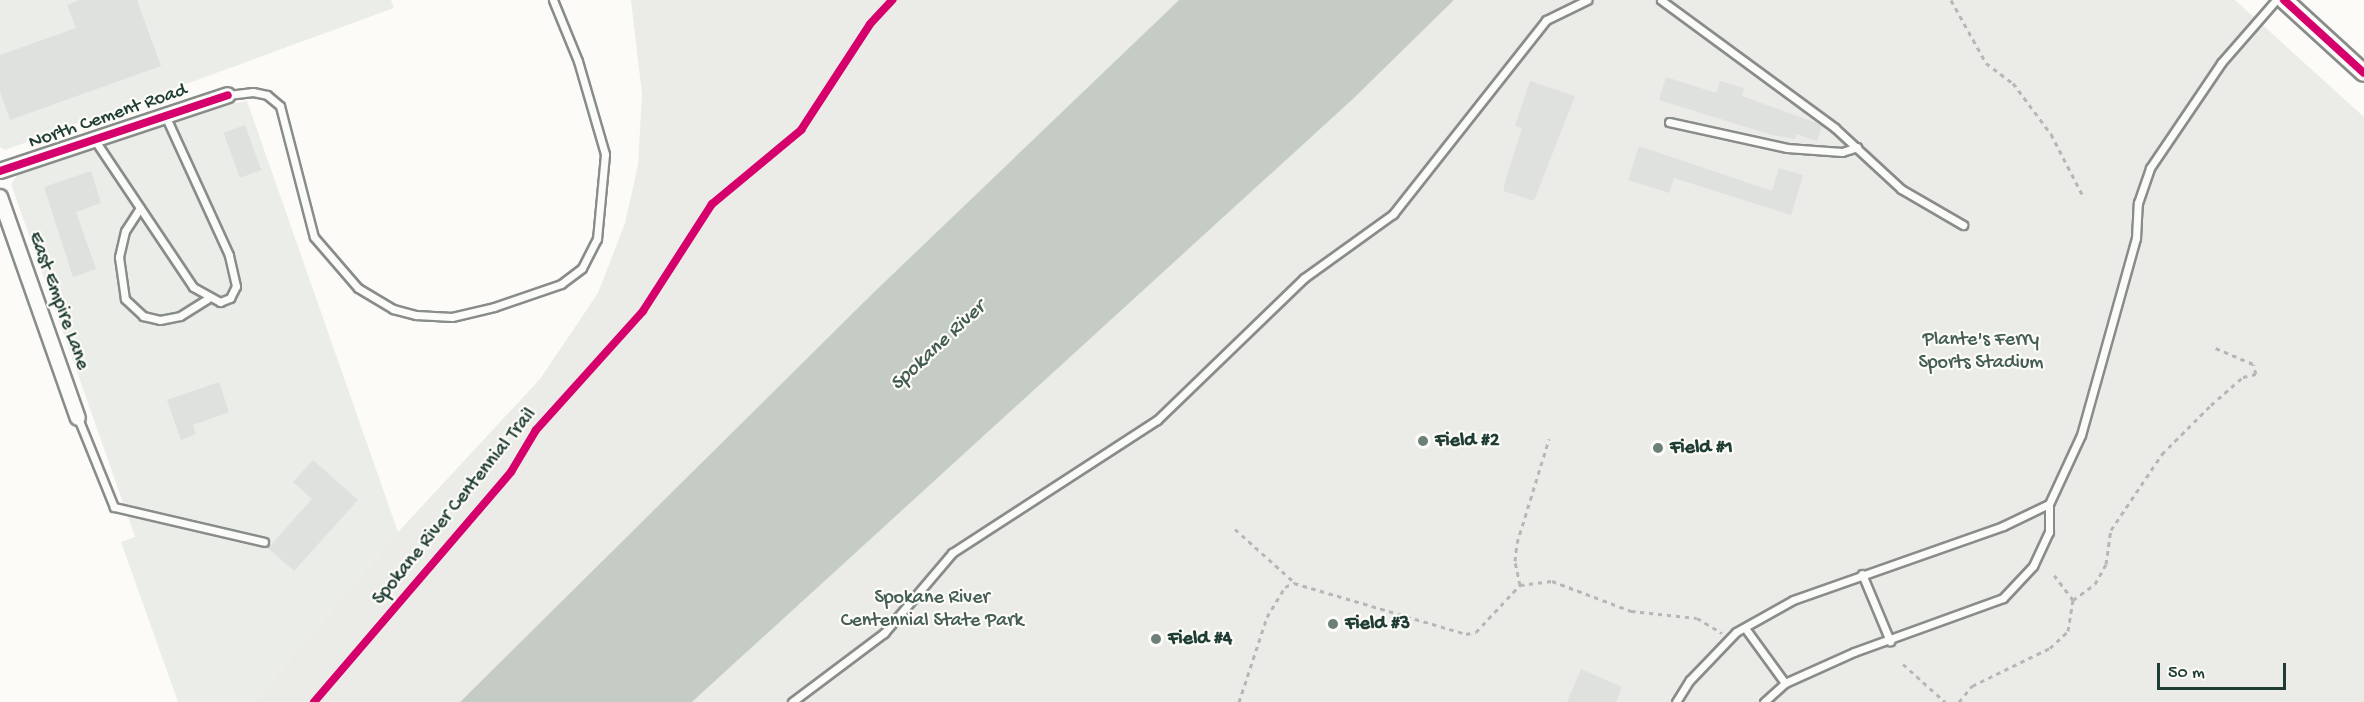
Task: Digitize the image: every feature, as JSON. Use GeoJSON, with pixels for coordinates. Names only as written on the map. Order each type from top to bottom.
{"type":"FeatureCollection","features":[{"type":"Feature","properties":{"kind":"street"},"geometry":{"type":"LineString","coordinates":[[2284,0],[2364,73]]}},
{"type":"Feature","properties":{"kind":"street","name":"North Cement Road"},"geometry":{"type":"LineString","coordinates":[[0,171],[228,95]]}},
{"type":"Feature","properties":{"kind":"street","name":"East Empire Lane"},"geometry":{"type":"LineString","coordinates":[[0,197],[78,418]]}},
{"type":"Feature","properties":{"kind":"lane"},"geometry":{"type":"LineString","coordinates":[[228,95],[260,93],[280,106],[314,237],[358,288],[393,309],[416,315],[452,317],[494,307],[561,284],[582,268],[597,240],[605,154],[578,61],[553,0]]}},
{"type":"Feature","properties":{"kind":"lane"},"geometry":{"type":"LineString","coordinates":[[792,702],[884,633],[952,553],[1157,420],[1304,278],[1393,214],[1546,20],[1587,0]]}},
{"type":"Feature","properties":{"kind":"lane"},"geometry":{"type":"LineString","coordinates":[[1661,0],[1857,147],[1901,189],[1963,225]]}},
{"type":"Feature","properties":{"kind":"lane"},"geometry":{"type":"LineString","coordinates":[[1764,702],[1785,683],[2004,598],[2033,566],[2049,532],[2049,504],[2081,435],[2136,238],[2138,203],[2150,168],[2221,63],[2276,0]]}},
{"type":"Feature","properties":{"kind":"lane"},"geometry":{"type":"LineString","coordinates":[[140,208],[125,231],[119,257],[125,299],[143,316],[160,320],[180,316],[207,299],[230,298],[236,286],[229,255],[165,116]]}},
{"type":"Feature","properties":{"kind":"lane"},"geometry":{"type":"LineString","coordinates":[[1669,122],[1787,148],[1842,152],[1857,147]]}},
{"type":"Feature","properties":{"kind":"lane"},"geometry":{"type":"LineString","coordinates":[[94,139],[193,287],[207,299]]}},
{"type":"Feature","properties":{"kind":"lane"},"geometry":{"type":"LineString","coordinates":[[78,418],[114,507],[264,542]]}},
{"type":"Feature","properties":{"kind":"lane"},"geometry":{"type":"LineString","coordinates":[[1676,702],[1690,680],[1729,640],[1793,600],[2003,526],[2049,504]]}},
{"type":"Feature","properties":{"kind":"lane"},"geometry":{"type":"LineString","coordinates":[[1862,574],[1890,641]]}},
{"type":"Feature","properties":{"kind":"lane"},"geometry":{"type":"LineString","coordinates":[[1745,628],[1785,683]]}},
{"type":"Feature","properties":{"kind":"path"},"geometry":{"type":"LineString","coordinates":[[1951,0],[1986,63],[2013,83],[2051,134],[2084,198]]}},
{"type":"Feature","properties":{"kind":"path"},"geometry":{"type":"LineString","coordinates":[[1959,702],[1972,686],[2050,648],[2068,631],[2073,600],[2095,584],[2106,564],[2111,530],[2162,454],[2243,377],[2256,374],[2253,363],[2213,346]]}},
{"type":"Feature","properties":{"kind":"path"},"geometry":{"type":"LineString","coordinates":[[1520,585],[1515,561],[1517,543],[1549,440]]}},
{"type":"Feature","properties":{"kind":"path"},"geometry":{"type":"LineString","coordinates":[[1235,529],[1294,583],[1466,634],[1476,632],[1520,585],[1552,581],[1631,611],[1697,618],[1713,624],[1729,640]]}},
{"type":"Feature","properties":{"kind":"path"},"geometry":{"type":"LineString","coordinates":[[2054,575],[2073,600]]}},
{"type":"Feature","properties":{"kind":"path"},"geometry":{"type":"LineString","coordinates":[[1239,702],[1267,617],[1285,587],[1294,583]]}},
{"type":"Feature","properties":{"kind":"path"},"geometry":{"type":"LineString","coordinates":[[1903,664],[1945,702]]}},
{"type":"Feature","properties":{"kind":"shaded area"},"geometry":{"type":"Polygon","coordinates":[[[0,0],[391,0],[394,8],[5,150],[0,147],[0,0]]]}},
{"type":"Feature","properties":{"kind":"shaded area"},"geometry":{"type":"Polygon","coordinates":[[[247,101],[398,532],[253,702],[178,702],[121,542],[135,537],[11,184],[20,172],[215,107],[247,101]]]}},
{"type":"Feature","properties":{"kind":"green space"},"geometry":{"type":"Polygon","coordinates":[[[631,0],[1179,0],[871,295],[460,702],[253,702],[398,532],[540,379],[598,293],[625,223],[638,165],[642,94],[631,0]]]}},
{"type":"Feature","properties":{"kind":"green space","name":"Plante's Ferry Sports Stadium"},"geometry":{"type":"Polygon","coordinates":[[[1454,0],[2235,0],[2364,117],[2364,702],[692,702],[1354,98],[1454,0]]]}},
{"type":"Feature","properties":{"kind":"water","name":"Spokane River"},"geometry":{"type":"Polygon","coordinates":[[[1179,0],[1454,0],[1354,98],[692,702],[460,702],[871,295],[1179,0]]]}},
{"type":"Feature","properties":{"kind":"building"},"geometry":{"type":"Polygon","coordinates":[[[80,0],[137,0],[161,66],[10,120],[0,92],[0,55],[76,28],[67,5],[80,0]]]}},
{"type":"Feature","properties":{"kind":"building"},"geometry":{"type":"Polygon","coordinates":[[[1666,77],[1716,93],[1720,81],[1744,88],[1742,96],[1822,125],[1817,141],[1796,134],[1795,139],[1772,135],[1659,100],[1666,77]]]}},
{"type":"Feature","properties":{"kind":"building"},"geometry":{"type":"Polygon","coordinates":[[[1530,81],[1575,96],[1534,201],[1504,191],[1522,128],[1515,126],[1530,81]]]}},
{"type":"Feature","properties":{"kind":"building"},"geometry":{"type":"Polygon","coordinates":[[[245,125],[261,170],[240,178],[223,133],[245,125]]]}},
{"type":"Feature","properties":{"kind":"building"},"geometry":{"type":"Polygon","coordinates":[[[1639,146],[1772,191],[1779,168],[1803,175],[1791,215],[1674,178],[1669,193],[1628,180],[1639,146]]]}},
{"type":"Feature","properties":{"kind":"building"},"geometry":{"type":"Polygon","coordinates":[[[91,171],[101,203],[76,212],[96,269],[73,277],[44,187],[91,171]]]}},
{"type":"Feature","properties":{"kind":"building"},"geometry":{"type":"Polygon","coordinates":[[[219,382],[229,412],[193,425],[196,434],[181,440],[167,400],[219,382]]]}},
{"type":"Feature","properties":{"kind":"building"},"geometry":{"type":"Polygon","coordinates":[[[313,460],[358,500],[294,571],[268,548],[312,499],[293,482],[313,460]]]}},
{"type":"Feature","properties":{"kind":"building"},"geometry":{"type":"Polygon","coordinates":[[[1581,669],[1622,687],[1616,702],[1567,702],[1581,669]]]}},
{"type":"Feature","properties":{"kind":"cycle path","name":"Spokane River Centennial Trail"},"geometry":{"type":"LineString","coordinates":[[314,702],[511,472],[536,430],[643,311],[712,204],[801,130],[870,24],[892,0]]}},
{"type":"Feature","properties":{"kind":"cycle path"},"geometry":{"type":"LineString","coordinates":[[2284,0],[2364,73]]}},
{"type":"Feature","properties":{"kind":"cycle path"},"geometry":{"type":"LineString","coordinates":[[0,171],[228,95]]}},
{"type":"Feature","properties":{"kind":"place","name":"Field #2"},"geometry":{"type":"Point","coordinates":[1423,441]}},
{"type":"Feature","properties":{"kind":"place","name":"Field #1"},"geometry":{"type":"Point","coordinates":[1658,448]}},
{"type":"Feature","properties":{"kind":"place","name":"Field #3"},"geometry":{"type":"Point","coordinates":[1333,624]}},
{"type":"Feature","properties":{"kind":"place","name":"Field #4"},"geometry":{"type":"Point","coordinates":[1156,639]}},
{"type":"Feature","properties":{"kind":"park label","name":"Spokane River Centennial State Park"},"geometry":{"type":"Point","coordinates":[932,610]}}]}
